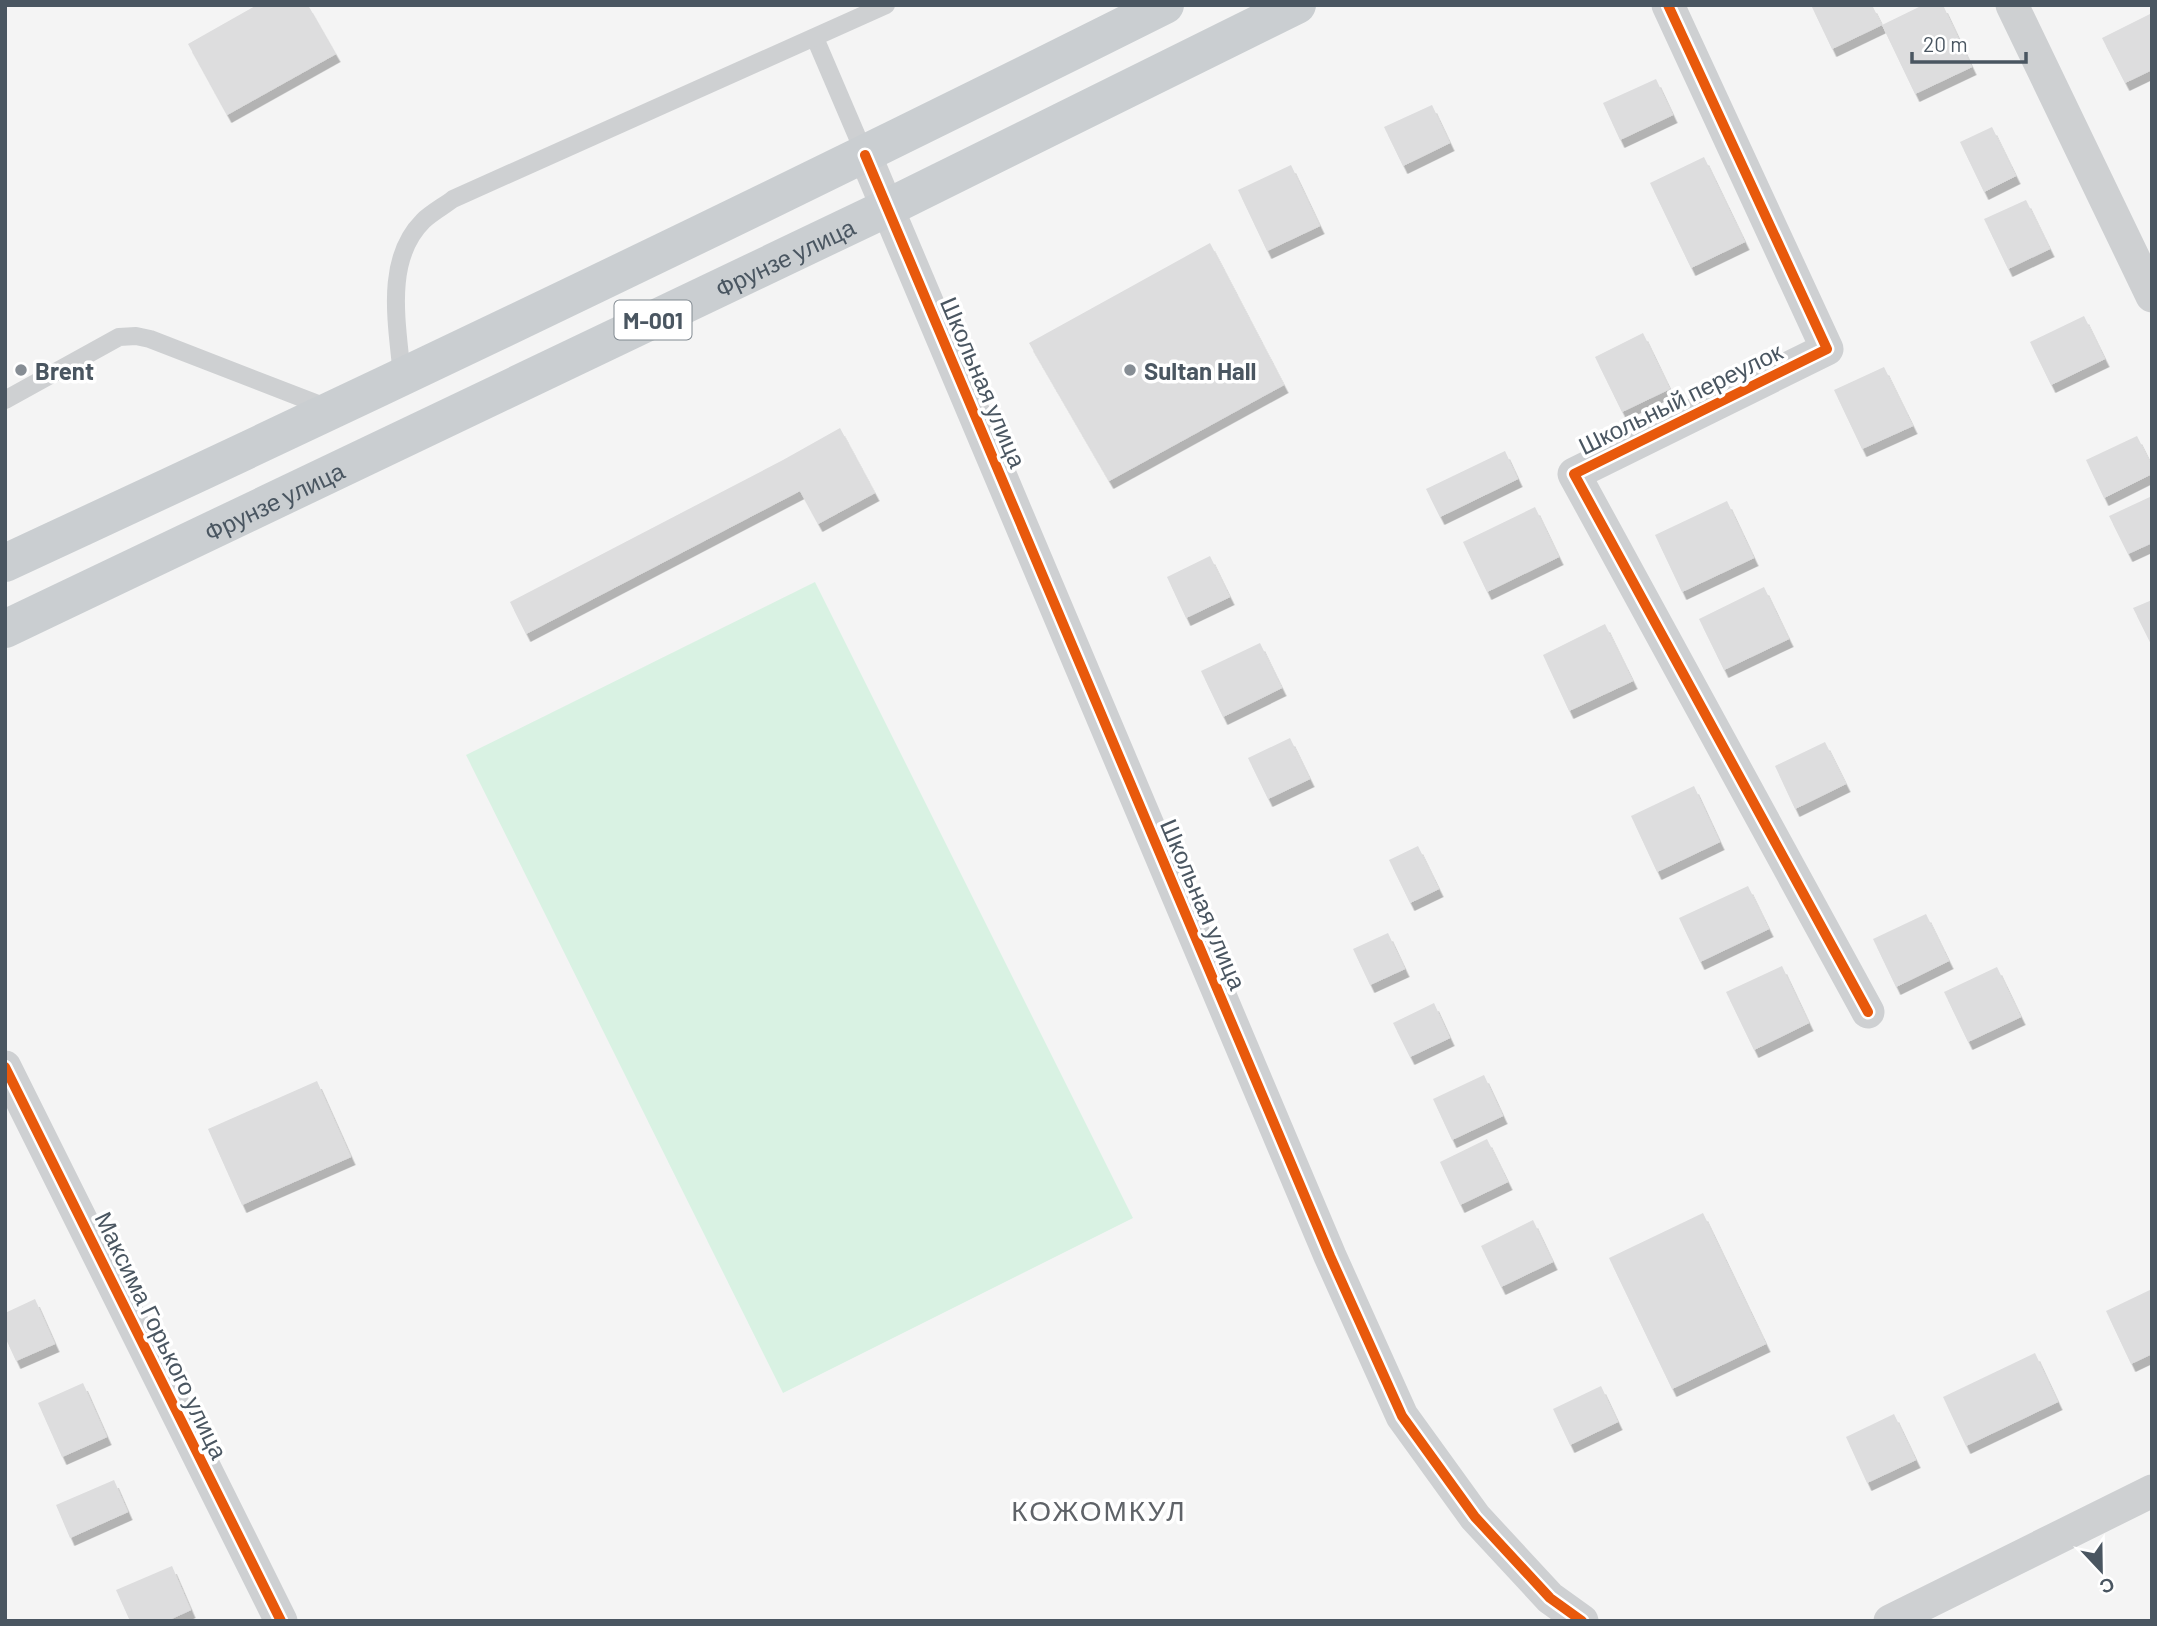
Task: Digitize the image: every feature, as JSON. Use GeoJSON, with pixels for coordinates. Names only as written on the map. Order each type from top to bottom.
{"type":"FeatureCollection","features":[{"type":"Feature","properties":{"kind":"main road","name":"M-001"},"geometry":{"type":"LineString","coordinates":[[5,563],[335,410],[865,155],[1165,5]]}},
{"type":"Feature","properties":{"kind":"main road","name":"Фрунзе улица"},"geometry":{"type":"LineString","coordinates":[[5,629],[887,208],[1297,5]]}},
{"type":"Feature","properties":{"kind":"street","name":"Школьный переулок"},"geometry":{"type":"LineString","coordinates":[[1668,5],[1827,349],[1574,474],[1868,1013]]}},
{"type":"Feature","properties":{"kind":"street"},"geometry":{"type":"LineString","coordinates":[[2012,5],[2152,296]]}},
{"type":"Feature","properties":{"kind":"street","name":"Школьная улица"},"geometry":{"type":"LineString","coordinates":[[865,155],[1330,1256],[1402,1416],[1475,1517],[1550,1598],[1582,1621]]}},
{"type":"Feature","properties":{"kind":"street","name":"Максима Горького улица"},"geometry":{"type":"LineString","coordinates":[[5,1067],[281,1621]]}},
{"type":"Feature","properties":{"kind":"street"},"geometry":{"type":"LineString","coordinates":[[1889,1621],[2152,1491]]}},
{"type":"Feature","properties":{"kind":"lane"},"geometry":{"type":"LineString","coordinates":[[402,377],[396,298],[397,275],[402,253],[422,222],[453,199],[886,5]]}},
{"type":"Feature","properties":{"kind":"lane"},"geometry":{"type":"LineString","coordinates":[[815,38],[865,155]]}},
{"type":"Feature","properties":{"kind":"lane"},"geometry":{"type":"LineString","coordinates":[[5,400],[119,337],[136,336],[150,338],[335,410]]}},
{"type":"Feature","properties":{"kind":"green space"},"geometry":{"type":"Polygon","coordinates":[[[815,582],[1133,1218],[783,1393],[466,755],[815,582]]]}},
{"type":"Feature","properties":{"kind":"building"},"geometry":{"type":"Polygon","coordinates":[[[257,5],[308,5],[336,54],[227,115],[188,44],[257,5]]]}},
{"type":"Feature","properties":{"kind":"building"},"geometry":{"type":"Polygon","coordinates":[[[1811,5],[1872,5],[1882,25],[1832,49],[1811,5]]]}},
{"type":"Feature","properties":{"kind":"building"},"geometry":{"type":"Polygon","coordinates":[[[1923,5],[1943,5],[1972,67],[1915,94],[1882,25],[1923,5]]]}},
{"type":"Feature","properties":{"kind":"building"},"geometry":{"type":"Polygon","coordinates":[[[2152,13],[2152,70],[2125,83],[2102,38],[2152,13]]]}},
{"type":"Feature","properties":{"kind":"building"},"geometry":{"type":"Polygon","coordinates":[[[1656,79],[1673,115],[1620,140],[1603,103],[1656,79]]]}},
{"type":"Feature","properties":{"kind":"building"},"geometry":{"type":"Polygon","coordinates":[[[1432,105],[1450,143],[1403,166],[1384,127],[1432,105]]]}},
{"type":"Feature","properties":{"kind":"building"},"geometry":{"type":"Polygon","coordinates":[[[1992,127],[2016,176],[1984,192],[1960,142],[1992,127]]]}},
{"type":"Feature","properties":{"kind":"building"},"geometry":{"type":"Polygon","coordinates":[[[1704,157],[1745,242],[1691,268],[1650,183],[1704,157]]]}},
{"type":"Feature","properties":{"kind":"building"},"geometry":{"type":"Polygon","coordinates":[[[1291,165],[1320,226],[1267,251],[1238,190],[1291,165]]]}},
{"type":"Feature","properties":{"kind":"building"},"geometry":{"type":"Polygon","coordinates":[[[2026,200],[2050,249],[2008,269],[1984,219],[2026,200]]]}},
{"type":"Feature","properties":{"kind":"building"},"geometry":{"type":"Polygon","coordinates":[[[1210,243],[1284,385],[1109,481],[1029,343],[1210,243]]]}},
{"type":"Feature","properties":{"kind":"building"},"geometry":{"type":"Polygon","coordinates":[[[2084,316],[2105,359],[2051,385],[2030,342],[2084,316]]]}},
{"type":"Feature","properties":{"kind":"building"},"geometry":{"type":"Polygon","coordinates":[[[1643,333],[1670,389],[1622,412],[1595,357],[1643,333]]]}},
{"type":"Feature","properties":{"kind":"building"},"geometry":{"type":"Polygon","coordinates":[[[1884,367],[1913,426],[1862,449],[1834,390],[1884,367]]]}},
{"type":"Feature","properties":{"kind":"building"},"geometry":{"type":"Polygon","coordinates":[[[840,428],[875,493],[818,524],[800,491],[526,634],[510,602],[840,428]]]}},
{"type":"Feature","properties":{"kind":"building"},"geometry":{"type":"Polygon","coordinates":[[[2137,436],[2152,466],[2152,474],[2104,498],[2086,460],[2137,436]]]}},
{"type":"Feature","properties":{"kind":"building"},"geometry":{"type":"Polygon","coordinates":[[[1505,451],[1518,479],[1440,517],[1426,489],[1505,451]]]}},
{"type":"Feature","properties":{"kind":"building"},"geometry":{"type":"Polygon","coordinates":[[[2152,496],[2152,543],[2128,554],[2109,516],[2152,496]]]}},
{"type":"Feature","properties":{"kind":"building"},"geometry":{"type":"Polygon","coordinates":[[[1727,501],[1754,558],[1682,592],[1655,535],[1727,501]]]}},
{"type":"Feature","properties":{"kind":"building"},"geometry":{"type":"Polygon","coordinates":[[[1535,507],[1559,557],[1487,592],[1463,542],[1535,507]]]}},
{"type":"Feature","properties":{"kind":"building"},"geometry":{"type":"Polygon","coordinates":[[[1210,556],[1230,597],[1186,618],[1167,577],[1210,556]]]}},
{"type":"Feature","properties":{"kind":"building"},"geometry":{"type":"Polygon","coordinates":[[[1764,587],[1789,639],[1724,670],[1699,619],[1764,587]]]}},
{"type":"Feature","properties":{"kind":"building"},"geometry":{"type":"Polygon","coordinates":[[[2152,600],[2152,646],[2133,608],[2152,600]]]}},
{"type":"Feature","properties":{"kind":"building"},"geometry":{"type":"Polygon","coordinates":[[[1605,624],[1633,681],[1569,711],[1543,655],[1605,624]]]}},
{"type":"Feature","properties":{"kind":"building"},"geometry":{"type":"Polygon","coordinates":[[[1260,643],[1282,688],[1223,717],[1201,671],[1260,643]]]}},
{"type":"Feature","properties":{"kind":"building"},"geometry":{"type":"Polygon","coordinates":[[[1290,738],[1310,779],[1268,799],[1248,758],[1290,738]]]}},
{"type":"Feature","properties":{"kind":"building"},"geometry":{"type":"Polygon","coordinates":[[[1825,742],[1846,784],[1795,809],[1775,766],[1825,742]]]}},
{"type":"Feature","properties":{"kind":"building"},"geometry":{"type":"Polygon","coordinates":[[[1694,786],[1720,842],[1657,872],[1631,816],[1694,786]]]}},
{"type":"Feature","properties":{"kind":"building"},"geometry":{"type":"Polygon","coordinates":[[[1418,846],[1439,889],[1410,903],[1389,860],[1418,846]]]}},
{"type":"Feature","properties":{"kind":"building"},"geometry":{"type":"Polygon","coordinates":[[[1748,886],[1769,929],[1700,962],[1679,918],[1748,886]]]}},
{"type":"Feature","properties":{"kind":"building"},"geometry":{"type":"Polygon","coordinates":[[[1926,914],[1949,961],[1896,987],[1873,939],[1926,914]]]}},
{"type":"Feature","properties":{"kind":"building"},"geometry":{"type":"Polygon","coordinates":[[[1388,933],[1405,969],[1370,985],[1353,949],[1388,933]]]}},
{"type":"Feature","properties":{"kind":"building"},"geometry":{"type":"Polygon","coordinates":[[[1782,966],[1809,1023],[1754,1050],[1726,992],[1782,966]]]}},
{"type":"Feature","properties":{"kind":"building"},"geometry":{"type":"Polygon","coordinates":[[[1997,967],[2021,1017],[1968,1042],[1944,992],[1997,967]]]}},
{"type":"Feature","properties":{"kind":"building"},"geometry":{"type":"Polygon","coordinates":[[[1434,1003],[1450,1038],[1410,1057],[1393,1023],[1434,1003]]]}},
{"type":"Feature","properties":{"kind":"building"},"geometry":{"type":"Polygon","coordinates":[[[1484,1075],[1503,1116],[1452,1140],[1433,1099],[1484,1075]]]}},
{"type":"Feature","properties":{"kind":"building"},"geometry":{"type":"Polygon","coordinates":[[[317,1081],[351,1157],[242,1205],[208,1129],[317,1081]]]}},
{"type":"Feature","properties":{"kind":"building"},"geometry":{"type":"Polygon","coordinates":[[[1487,1139],[1508,1182],[1460,1205],[1440,1162],[1487,1139]]]}},
{"type":"Feature","properties":{"kind":"building"},"geometry":{"type":"Polygon","coordinates":[[[1703,1213],[1766,1344],[1672,1389],[1609,1258],[1703,1213]]]}},
{"type":"Feature","properties":{"kind":"building"},"geometry":{"type":"Polygon","coordinates":[[[1533,1220],[1553,1262],[1501,1287],[1481,1246],[1533,1220]]]}},
{"type":"Feature","properties":{"kind":"building"},"geometry":{"type":"Polygon","coordinates":[[[2152,1289],[2152,1354],[2131,1364],[2106,1311],[2152,1289]]]}},
{"type":"Feature","properties":{"kind":"building"},"geometry":{"type":"Polygon","coordinates":[[[35,1299],[55,1344],[16,1361],[5,1337],[5,1313],[35,1299]]]}},
{"type":"Feature","properties":{"kind":"building"},"geometry":{"type":"Polygon","coordinates":[[[2035,1353],[2058,1402],[1966,1446],[1943,1397],[2035,1353]]]}},
{"type":"Feature","properties":{"kind":"building"},"geometry":{"type":"Polygon","coordinates":[[[83,1383],[107,1437],[62,1457],[38,1403],[83,1383]]]}},
{"type":"Feature","properties":{"kind":"building"},"geometry":{"type":"Polygon","coordinates":[[[1601,1386],[1618,1422],[1570,1445],[1553,1409],[1601,1386]]]}},
{"type":"Feature","properties":{"kind":"building"},"geometry":{"type":"Polygon","coordinates":[[[1894,1414],[1916,1460],[1867,1483],[1846,1437],[1894,1414]]]}},
{"type":"Feature","properties":{"kind":"building"},"geometry":{"type":"Polygon","coordinates":[[[114,1480],[128,1512],[70,1538],[56,1505],[114,1480]]]}},
{"type":"Feature","properties":{"kind":"building"},"geometry":{"type":"Polygon","coordinates":[[[172,1566],[191,1610],[167,1621],[130,1621],[116,1590],[172,1566]]]}},
{"type":"Feature","properties":{"kind":"cycle path"},"geometry":{"type":"LineString","coordinates":[[1668,5],[1827,349],[1574,474],[1868,1012]]}},
{"type":"Feature","properties":{"kind":"cycle path"},"geometry":{"type":"LineString","coordinates":[[865,155],[1330,1256],[1402,1416],[1475,1517],[1550,1598],[1582,1621]]}},
{"type":"Feature","properties":{"kind":"cycle path"},"geometry":{"type":"LineString","coordinates":[[5,1067],[281,1621]]}},
{"type":"Feature","properties":{"kind":"place","name":"Brent"},"geometry":{"type":"Point","coordinates":[21,370]}},
{"type":"Feature","properties":{"kind":"place","name":"Sultan Hall"},"geometry":{"type":"Point","coordinates":[1130,370]}},
{"type":"Feature","properties":{"kind":"district","name":"КОЖОМКУЛ"},"geometry":{"type":"Point","coordinates":[1099,1510]}}]}
